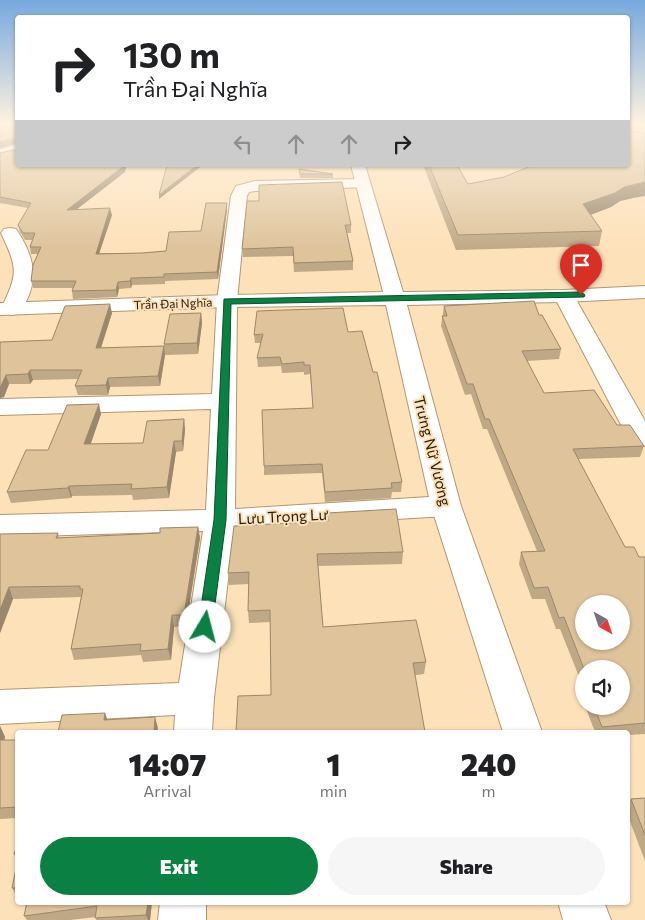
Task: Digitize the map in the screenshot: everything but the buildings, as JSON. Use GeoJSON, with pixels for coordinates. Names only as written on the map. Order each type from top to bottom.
{"type":"FeatureCollection","features":[{"type":"Feature","properties":{"kind":"street","name":"Trưng Nữ Vương"},"geometry":{"type":"LineString","coordinates":[[360,174],[395,299],[446,506],[522,730]]}},
{"type":"Feature","properties":{"kind":"street"},"geometry":{"type":"LineString","coordinates":[[0,707],[194,715],[220,520],[227,301],[239,196],[242,189],[254,186],[360,174]]}},
{"type":"Feature","properties":{"kind":"street"},"geometry":{"type":"LineString","coordinates":[[6,309],[26,276],[26,269],[10,233]]}},
{"type":"Feature","properties":{"kind":"street","name":"Trần Đại Nghĩa"},"geometry":{"type":"LineString","coordinates":[[6,309],[227,301],[564,296],[645,292]]}},
{"type":"Feature","properties":{"kind":"street"},"geometry":{"type":"LineString","coordinates":[[564,296],[641,423]]}},
{"type":"Feature","properties":{"kind":"street"},"geometry":{"type":"LineString","coordinates":[[0,407],[224,401]]}},
{"type":"Feature","properties":{"kind":"street","name":"Lưu Trọng Lư"},"geometry":{"type":"LineString","coordinates":[[0,526],[220,520],[446,506]]}},
{"type":"Feature","properties":{"kind":"street"},"geometry":{"type":"LineString","coordinates":[[182,920],[183,905]]}},
{"type":"Feature","properties":{"kind":"street"},"geometry":{"type":"LineString","coordinates":[[582,905],[587,920]]}},
{"type":"Feature","properties":{"kind":"route"},"geometry":{"type":"LineString","coordinates":[[205,627],[220,520],[227,301],[581,295]]}}]}
